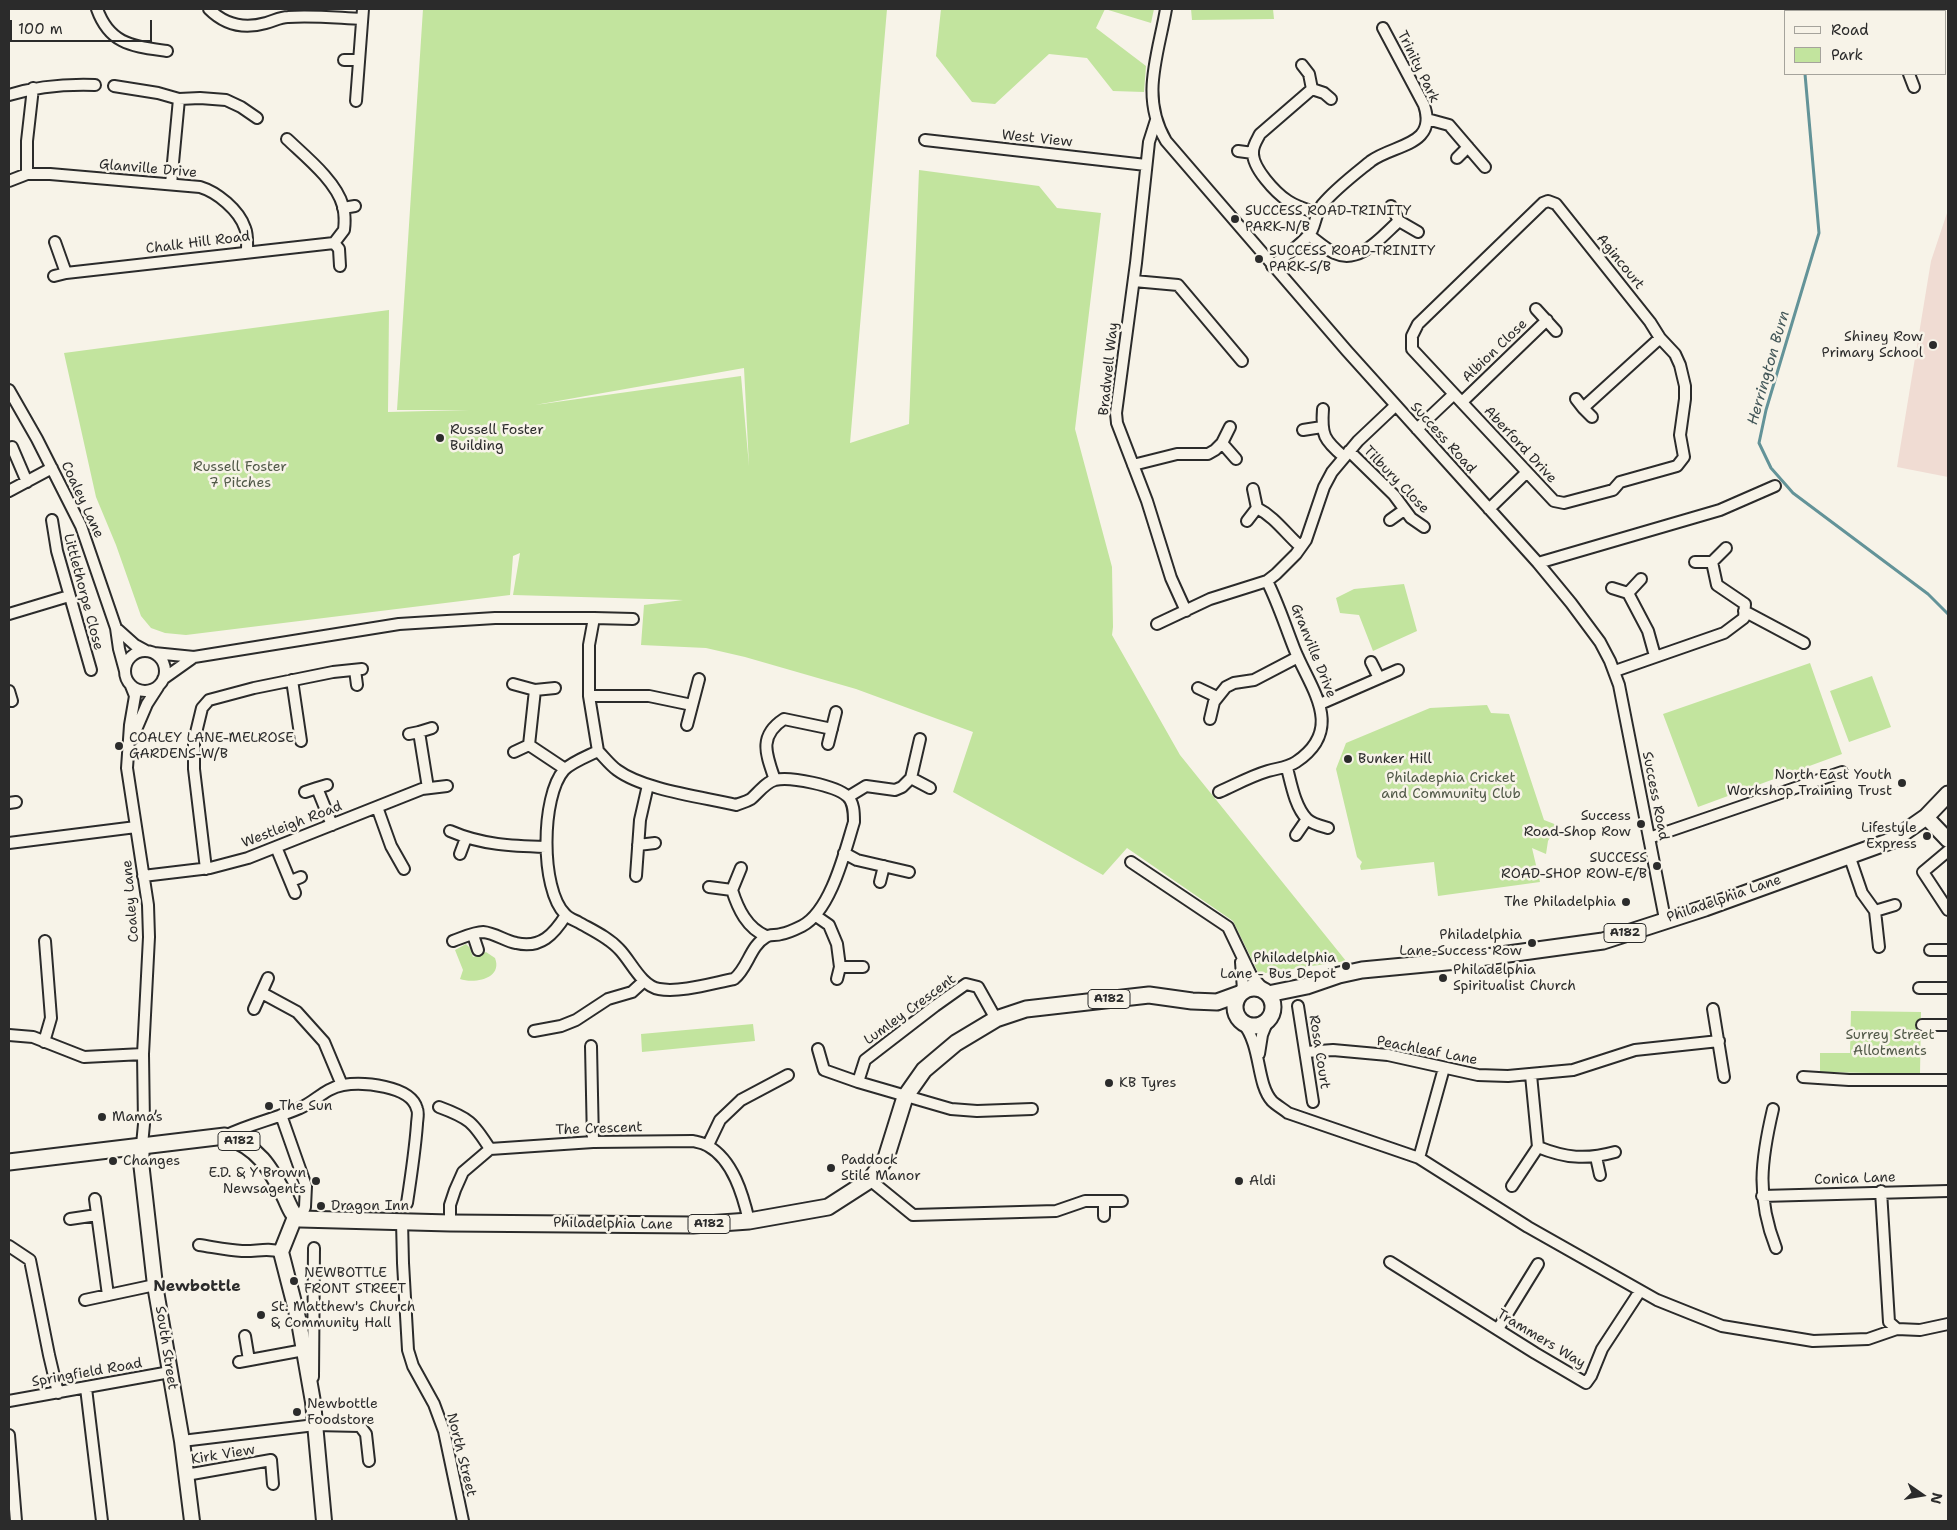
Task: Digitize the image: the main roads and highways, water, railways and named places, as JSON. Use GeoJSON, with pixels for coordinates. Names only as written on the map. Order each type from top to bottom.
{"type":"FeatureCollection","features":[{"type":"Feature","properties":{"kind":"main road","name":"Philadelphia Lane"},"geometry":{"type":"LineString","coordinates":[[9,1162],[225,1136],[241,1142],[258,1154],[298,1218],[450,1223],[693,1225],[749,1221],[828,1207],[870,1180],[886,1158],[905,1097],[924,1070],[956,1043],[996,1019],[1026,1009],[1149,995],[1192,1001],[1218,1002],[1254,987],[1266,992],[1307,986],[1339,975],[1362,970],[1457,961],[1603,941],[1665,919],[1705,908],[1894,840],[1926,817],[1948,794]]}},
{"type":"Feature","properties":{"kind":"main road","name":"Philadelphia Lane"},"geometry":{"type":"LineString","coordinates":[[1192,1001],[1241,1022],[1257,1026],[1307,986]]}},
{"type":"Feature","properties":{"kind":"main road"},"geometry":{"type":"LineString","coordinates":[[1241,992],[1234,1004],[1236,1015],[1241,1022]]}},
{"type":"Feature","properties":{"kind":"main road"},"geometry":{"type":"LineString","coordinates":[[1266,992],[1271,999],[1270,1015]]}},
{"type":"Feature","properties":{"kind":"waterway","name":"Herrington Burn"},"geometry":{"type":"LineString","coordinates":[[1805,75],[1819,233],[1766,410],[1759,443],[1771,468],[1793,493],[1928,594],[1948,614]]}},
{"type":"Feature","properties":{"kind":"place","name":"SUCCESS ROAD-TRINITY PARK-N/B"},"geometry":{"type":"Point","coordinates":[1235,219]}},
{"type":"Feature","properties":{"kind":"place","name":"SUCCESS ROAD-TRINITY PARK-S/B"},"geometry":{"type":"Point","coordinates":[1259,259]}},
{"type":"Feature","properties":{"kind":"place","name":"Shiney Row Primary School"},"geometry":{"type":"Point","coordinates":[1933,345]}},
{"type":"Feature","properties":{"kind":"place","name":"Russell Foster Building"},"geometry":{"type":"Point","coordinates":[440,438]}},
{"type":"Feature","properties":{"kind":"place","name":"COALEY LANE-MELROSE GARDENS-W/B"},"geometry":{"type":"Point","coordinates":[119,746]}},
{"type":"Feature","properties":{"kind":"place","name":"Bunker Hill"},"geometry":{"type":"Point","coordinates":[1348,759]}},
{"type":"Feature","properties":{"kind":"place","name":"North East Youth Workshop Training Trust"},"geometry":{"type":"Point","coordinates":[1902,783]}},
{"type":"Feature","properties":{"kind":"place","name":"Success Road-Shop Row"},"geometry":{"type":"Point","coordinates":[1641,824]}},
{"type":"Feature","properties":{"kind":"place","name":"Lifestyle Express"},"geometry":{"type":"Point","coordinates":[1927,836]}},
{"type":"Feature","properties":{"kind":"place","name":"SUCCESS ROAD-SHOP ROW-E/B"},"geometry":{"type":"Point","coordinates":[1657,866]}},
{"type":"Feature","properties":{"kind":"place","name":"The Philadelphia"},"geometry":{"type":"Point","coordinates":[1626,902]}},
{"type":"Feature","properties":{"kind":"place","name":"Philadelphia Lane-Success Row"},"geometry":{"type":"Point","coordinates":[1532,943]}},
{"type":"Feature","properties":{"kind":"place","name":"Philadelphia Lane - Bus Depot"},"geometry":{"type":"Point","coordinates":[1346,966]}},
{"type":"Feature","properties":{"kind":"place","name":"Philadelphia Spiritualist Church"},"geometry":{"type":"Point","coordinates":[1443,978]}},
{"type":"Feature","properties":{"kind":"place","name":"KB Tyres"},"geometry":{"type":"Point","coordinates":[1109,1083]}},
{"type":"Feature","properties":{"kind":"place","name":"The Sun"},"geometry":{"type":"Point","coordinates":[269,1106]}},
{"type":"Feature","properties":{"kind":"place","name":"Mama’s"},"geometry":{"type":"Point","coordinates":[102,1117]}},
{"type":"Feature","properties":{"kind":"place","name":"Changes"},"geometry":{"type":"Point","coordinates":[113,1161]}},
{"type":"Feature","properties":{"kind":"place","name":"Paddock Stile Manor"},"geometry":{"type":"Point","coordinates":[831,1168]}},
{"type":"Feature","properties":{"kind":"place","name":"E.D. & Y Brown Newsagents"},"geometry":{"type":"Point","coordinates":[316,1181]}},
{"type":"Feature","properties":{"kind":"place","name":"Aldi"},"geometry":{"type":"Point","coordinates":[1239,1181]}},
{"type":"Feature","properties":{"kind":"place","name":"Dragon Inn"},"geometry":{"type":"Point","coordinates":[321,1206]}},
{"type":"Feature","properties":{"kind":"place","name":"NEWBOTTLE FRONT STREET"},"geometry":{"type":"Point","coordinates":[294,1281]}},
{"type":"Feature","properties":{"kind":"place","name":"St. Matthew's Church & Community Hall"},"geometry":{"type":"Point","coordinates":[261,1315]}},
{"type":"Feature","properties":{"kind":"place","name":"Newbottle Foodstore"},"geometry":{"type":"Point","coordinates":[297,1412]}},
{"type":"Feature","properties":{"kind":"district","name":"Newbottle"},"geometry":{"type":"Point","coordinates":[197,1287]}},
{"type":"Feature","properties":{"kind":"park label","name":"Russell Foster 7 Pitches"},"geometry":{"type":"Point","coordinates":[240,476]}},
{"type":"Feature","properties":{"kind":"park label","name":"Philadephia Cricket and Community Club"},"geometry":{"type":"Point","coordinates":[1451,786]}},
{"type":"Feature","properties":{"kind":"park label","name":"Surrey Street Allotments"},"geometry":{"type":"Point","coordinates":[1890,1044]}}]}
